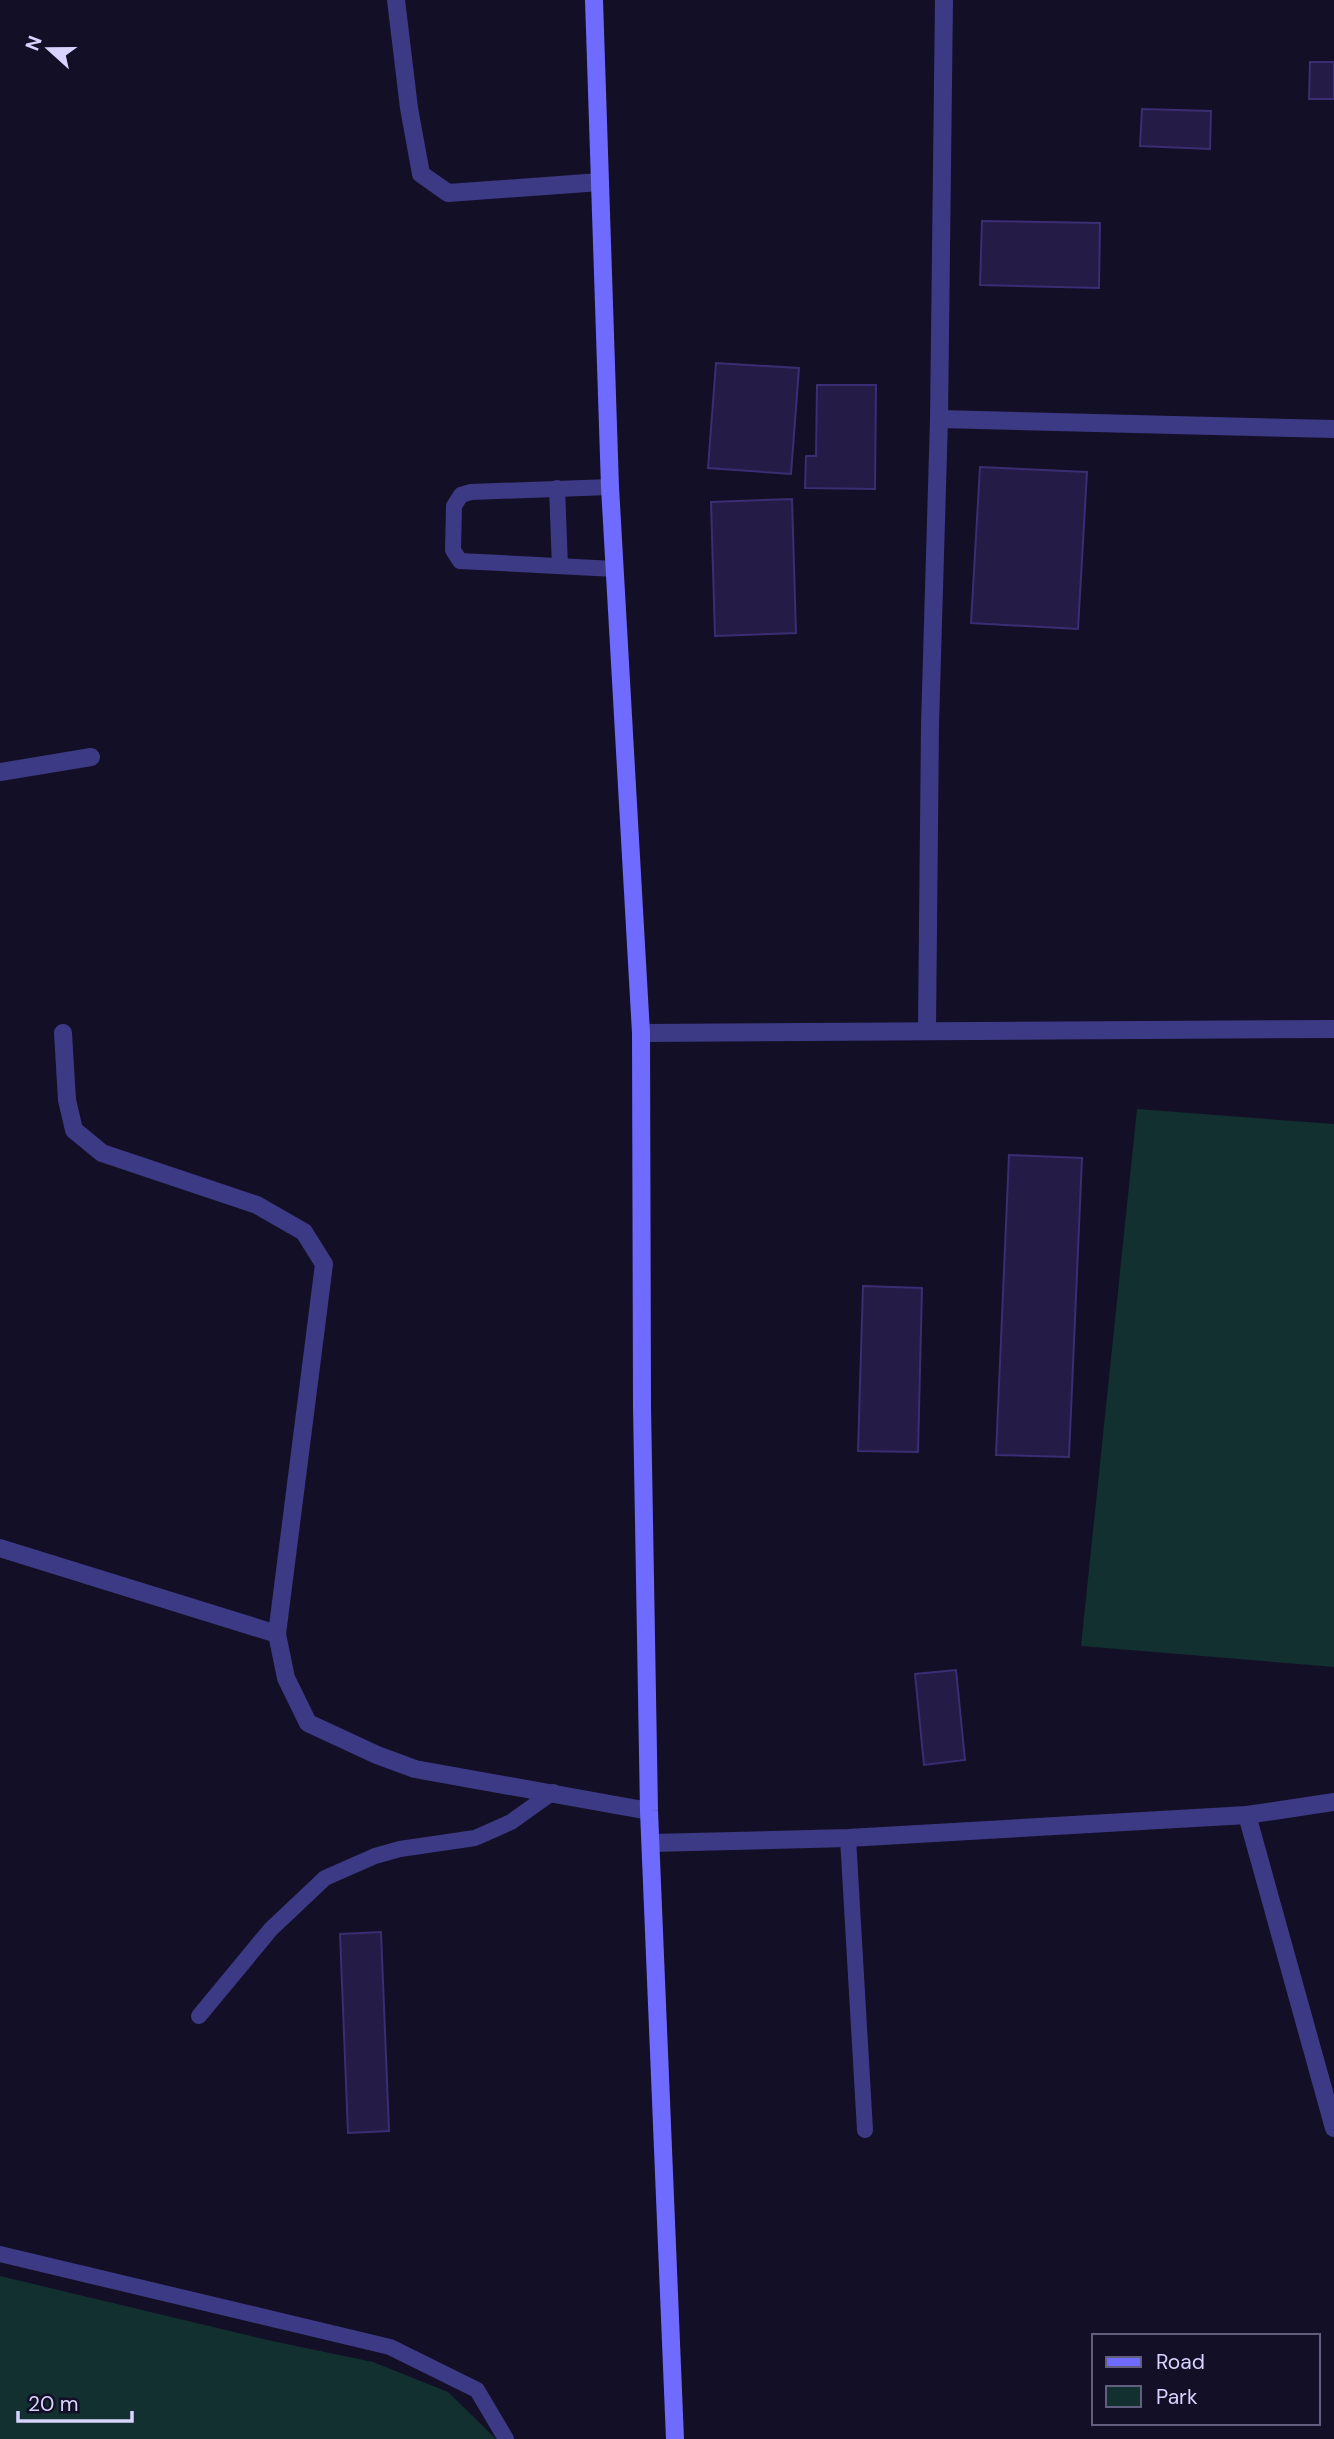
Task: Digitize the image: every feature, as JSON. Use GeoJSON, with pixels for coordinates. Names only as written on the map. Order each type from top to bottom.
{"type":"FeatureCollection","features":[{"type":"Feature","properties":{"kind":"street"},"geometry":{"type":"LineString","coordinates":[[396,0],[409,108],[421,174],[448,193],[600,182]]}},
{"type":"Feature","properties":{"kind":"street"},"geometry":{"type":"LineString","coordinates":[[594,0],[610,487],[641,1033],[642,1406],[649,1811],[675,2439]]}},
{"type":"Feature","properties":{"kind":"street"},"geometry":{"type":"LineString","coordinates":[[927,1030],[944,0]]}},
{"type":"Feature","properties":{"kind":"street"},"geometry":{"type":"LineString","coordinates":[[939,419],[1334,429]]}},
{"type":"Feature","properties":{"kind":"street"},"geometry":{"type":"LineString","coordinates":[[0,772],[91,757]]}},
{"type":"Feature","properties":{"kind":"street"},"geometry":{"type":"LineString","coordinates":[[641,1033],[1334,1029]]}},
{"type":"Feature","properties":{"kind":"street"},"geometry":{"type":"LineString","coordinates":[[63,1033],[67,1100],[74,1130],[102,1153],[257,1205],[304,1233],[324,1264],[277,1634],[286,1678],[308,1723],[377,1755],[415,1769],[649,1811]]}},
{"type":"Feature","properties":{"kind":"street"},"geometry":{"type":"LineString","coordinates":[[0,1548],[277,1634]]}},
{"type":"Feature","properties":{"kind":"street"},"geometry":{"type":"LineString","coordinates":[[651,1843],[848,1838],[1247,1815],[1334,1802]]}},
{"type":"Feature","properties":{"kind":"street"},"geometry":{"type":"LineString","coordinates":[[1247,1815],[1334,2128]]}},
{"type":"Feature","properties":{"kind":"lane"},"geometry":{"type":"LineString","coordinates":[[610,487],[471,492],[461,495],[454,506],[453,550],[460,561],[615,569]]}},
{"type":"Feature","properties":{"kind":"lane"},"geometry":{"type":"LineString","coordinates":[[557,488],[560,566]]}},
{"type":"Feature","properties":{"kind":"lane"},"geometry":{"type":"LineString","coordinates":[[199,2016],[271,1929],[325,1878],[374,1856],[475,1838],[510,1822],[553,1792]]}},
{"type":"Feature","properties":{"kind":"lane"},"geometry":{"type":"LineString","coordinates":[[848,1838],[864,2130]]}},
{"type":"Feature","properties":{"kind":"lane"},"geometry":{"type":"LineString","coordinates":[[0,2254],[390,2347],[477,2390],[506,2439]]}},
{"type":"Feature","properties":{"kind":"green space"},"geometry":{"type":"Polygon","coordinates":[[[1137,1109],[1334,1124],[1334,1667],[1081,1646],[1137,1109]]]}},
{"type":"Feature","properties":{"kind":"green space"},"geometry":{"type":"Polygon","coordinates":[[[0,2276],[272,2341],[373,2362],[448,2392],[496,2439],[0,2439],[0,2276]]]}},
{"type":"Feature","properties":{"kind":"building"},"geometry":{"type":"Polygon","coordinates":[[[1310,62],[1334,62],[1334,99],[1309,99],[1310,62]]]}},
{"type":"Feature","properties":{"kind":"building"},"geometry":{"type":"Polygon","coordinates":[[[1142,109],[1211,111],[1210,149],[1140,146],[1142,109]]]}},
{"type":"Feature","properties":{"kind":"building"},"geometry":{"type":"Polygon","coordinates":[[[982,221],[1100,223],[1099,288],[980,285],[982,221]]]}},
{"type":"Feature","properties":{"kind":"building"},"geometry":{"type":"Polygon","coordinates":[[[716,363],[799,368],[791,474],[708,468],[716,363]]]}},
{"type":"Feature","properties":{"kind":"building"},"geometry":{"type":"Polygon","coordinates":[[[817,385],[876,385],[875,489],[805,488],[806,456],[816,456],[817,385]]]}},
{"type":"Feature","properties":{"kind":"building"},"geometry":{"type":"Polygon","coordinates":[[[980,467],[1087,472],[1078,629],[971,623],[980,467]]]}},
{"type":"Feature","properties":{"kind":"building"},"geometry":{"type":"Polygon","coordinates":[[[792,499],[796,633],[715,636],[711,502],[792,499]]]}},
{"type":"Feature","properties":{"kind":"building"},"geometry":{"type":"Polygon","coordinates":[[[1009,1155],[1082,1158],[1069,1457],[996,1455],[1009,1155]]]}},
{"type":"Feature","properties":{"kind":"building"},"geometry":{"type":"Polygon","coordinates":[[[863,1286],[922,1288],[918,1452],[858,1451],[863,1286]]]}},
{"type":"Feature","properties":{"kind":"building"},"geometry":{"type":"Polygon","coordinates":[[[956,1670],[965,1760],[924,1765],[915,1674],[956,1670]]]}},
{"type":"Feature","properties":{"kind":"building"},"geometry":{"type":"Polygon","coordinates":[[[381,1932],[389,2131],[348,2133],[340,1934],[381,1932]]]}}]}
